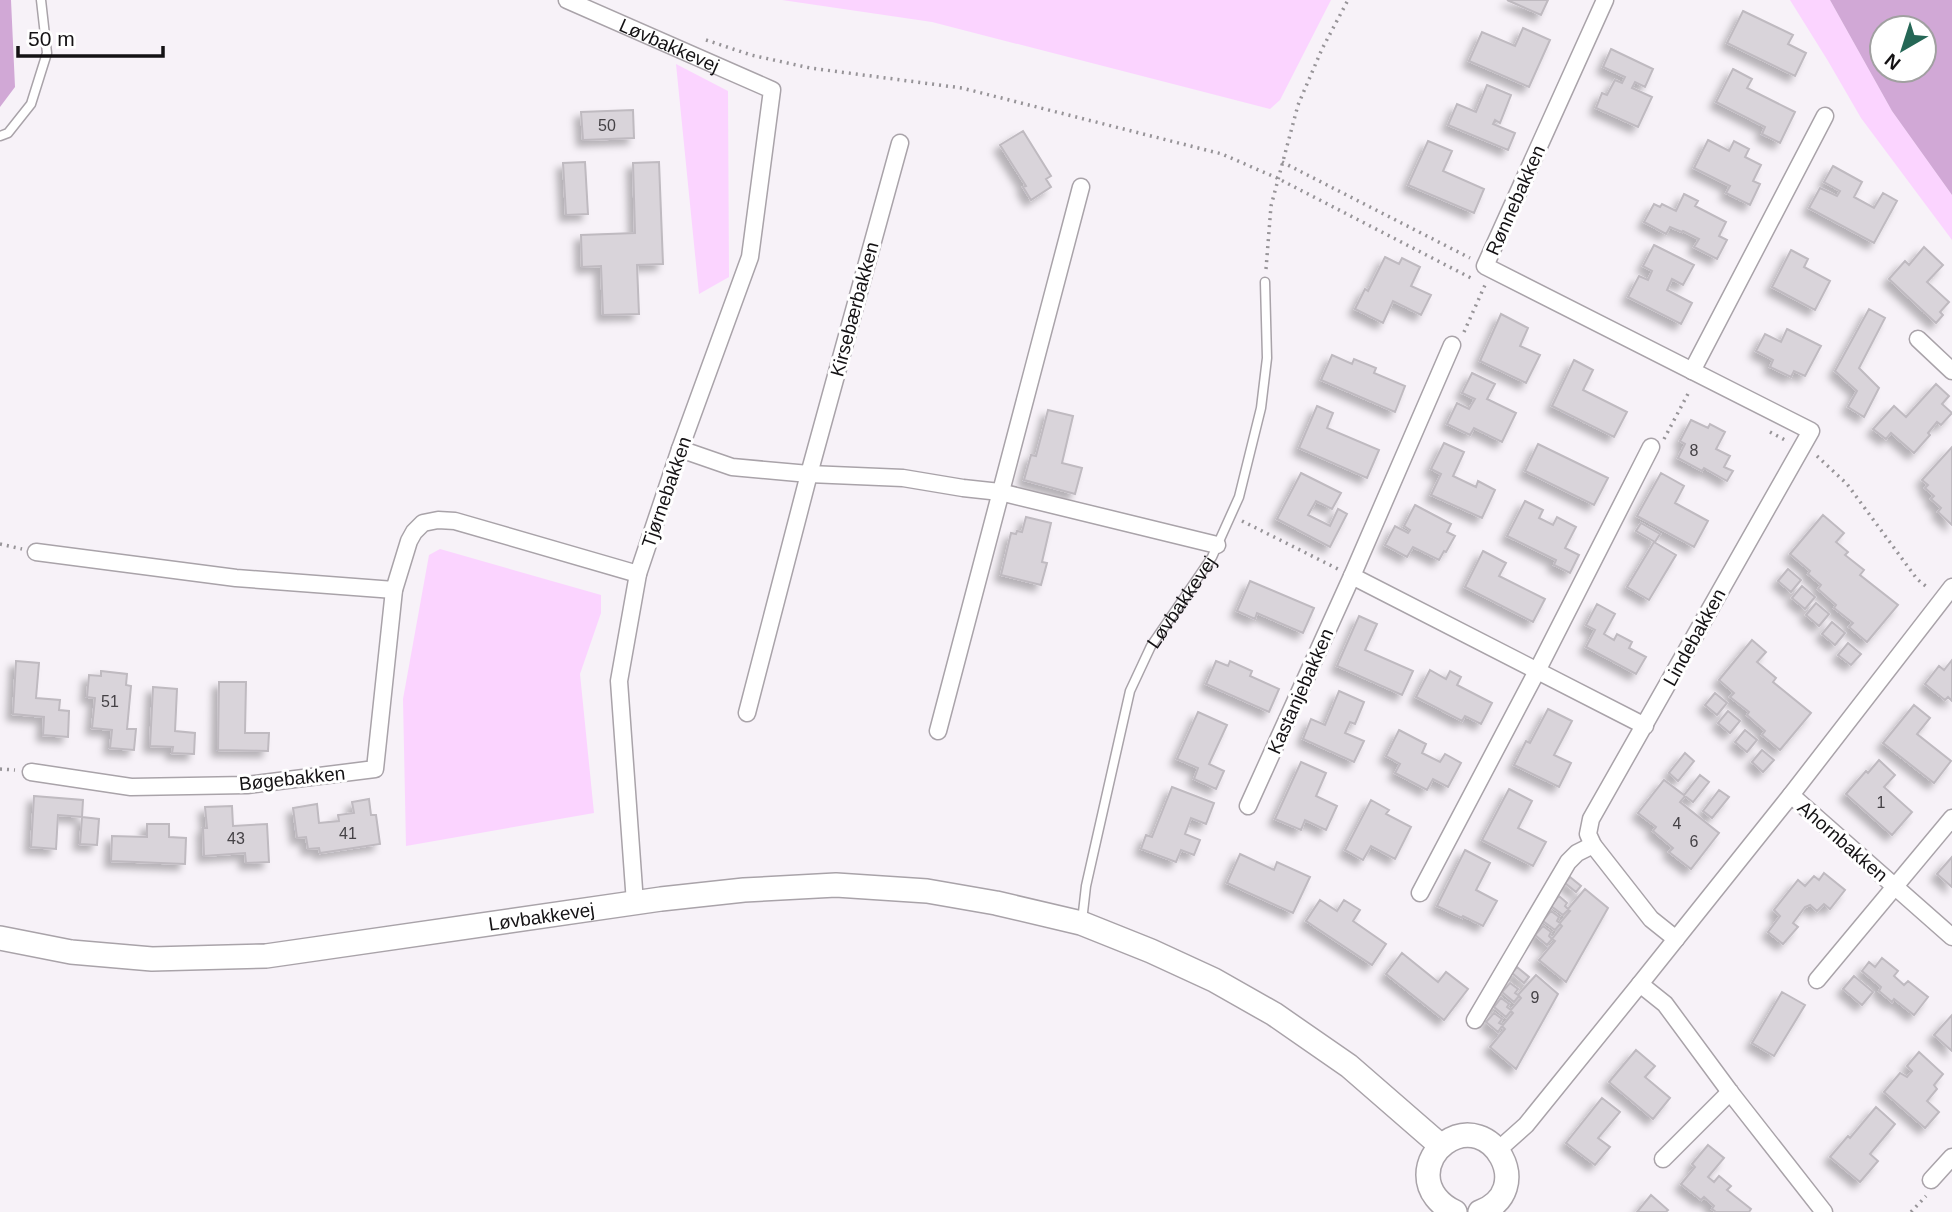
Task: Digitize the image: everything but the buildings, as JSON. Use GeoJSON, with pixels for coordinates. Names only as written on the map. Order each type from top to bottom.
{"type":"FeatureCollection","features":[{"type":"Feature","properties":{"kind":"street","name":"Løvbakkevej"},"geometry":{"type":"LineString","coordinates":[[567,0],[772,90]]}},
{"type":"Feature","properties":{"kind":"street","name":"Rønnebakken"},"geometry":{"type":"LineString","coordinates":[[1605,0],[1485,266],[1811,432]]}},
{"type":"Feature","properties":{"kind":"street","name":"Tjørnebakken"},"geometry":{"type":"LineString","coordinates":[[635,903],[619,681],[638,574],[750,257],[772,90]]}},
{"type":"Feature","properties":{"kind":"street"},"geometry":{"type":"LineString","coordinates":[[1692,372],[1825,116]]}},
{"type":"Feature","properties":{"kind":"street","name":"Kirsebærbakken"},"geometry":{"type":"LineString","coordinates":[[747,713],[900,143]]}},
{"type":"Feature","properties":{"kind":"street"},"geometry":{"type":"LineString","coordinates":[[938,731],[1080,187]]}},
{"type":"Feature","properties":{"kind":"street"},"geometry":{"type":"LineString","coordinates":[[1918,339],[1952,370]]}},
{"type":"Feature","properties":{"kind":"street","name":"Kastanjebakken"},"geometry":{"type":"LineString","coordinates":[[1248,806],[1456,344]]}},
{"type":"Feature","properties":{"kind":"street","name":"Lindebakken"},"geometry":{"type":"LineString","coordinates":[[1593,845],[1588,834],[1591,819],[1811,432]]}},
{"type":"Feature","properties":{"kind":"street"},"geometry":{"type":"LineString","coordinates":[[1420,892],[1656,445]]}},
{"type":"Feature","properties":{"kind":"street"},"geometry":{"type":"LineString","coordinates":[[680,449],[732,467],[903,478],[1000,492],[1217,545]]}},
{"type":"Feature","properties":{"kind":"street","name":"Bøgebakken"},"geometry":{"type":"LineString","coordinates":[[31,772],[131,787],[247,785],[375,769],[394,590],[409,541],[423,523],[455,521],[638,574]]}},
{"type":"Feature","properties":{"kind":"street"},"geometry":{"type":"LineString","coordinates":[[36,552],[236,578],[394,590]]}},
{"type":"Feature","properties":{"kind":"street"},"geometry":{"type":"LineString","coordinates":[[1352,576],[1645,726]]}},
{"type":"Feature","properties":{"kind":"street"},"geometry":{"type":"LineString","coordinates":[[1498,1150],[1526,1125],[1640,984],[1947,593]]}},
{"type":"Feature","properties":{"kind":"street","name":"Ahornbakken"},"geometry":{"type":"LineString","coordinates":[[1791,795],[1952,937]]}},
{"type":"Feature","properties":{"kind":"street","name":"Ahornbakken"},"geometry":{"type":"LineString","coordinates":[[1817,980],[1952,818]]}},
{"type":"Feature","properties":{"kind":"street"},"geometry":{"type":"LineString","coordinates":[[1475,1020],[1568,862],[1577,853],[1593,845],[1651,919],[1676,939]]}},
{"type":"Feature","properties":{"kind":"street","name":"Løvbakkevej"},"geometry":{"type":"LineString","coordinates":[[0,938],[71,952],[152,959],[266,956],[744,890],[836,886],[928,891],[1081,923],[1197,972],[1274,1014],[1349,1066],[1441,1146]]}},
{"type":"Feature","properties":{"kind":"street"},"geometry":{"type":"LineString","coordinates":[[1640,984],[1665,1004],[1824,1212]]}},
{"type":"Feature","properties":{"kind":"street"},"geometry":{"type":"LineString","coordinates":[[1663,1159],[1730,1092]]}},
{"type":"Feature","properties":{"kind":"street"},"geometry":{"type":"LineString","coordinates":[[1455,1212],[1439,1201],[1429,1183],[1428,1173],[1434,1154],[1441,1146],[1459,1136],[1480,1137],[1489,1142],[1503,1157],[1507,1177],[1505,1187],[1491,1210]]}},
{"type":"Feature","properties":{"kind":"street"},"geometry":{"type":"LineString","coordinates":[[1931,1180],[1952,1157]]}},
{"type":"Feature","properties":{"kind":"lane"},"geometry":{"type":"LineString","coordinates":[[0,136],[8,133],[31,104],[47,53],[41,0]]}},
{"type":"Feature","properties":{"kind":"lane","name":"Løvbakkevej"},"geometry":{"type":"LineString","coordinates":[[1081,923],[1086,886],[1130,691],[1151,646],[1212,556],[1239,496],[1261,408],[1267,358],[1265,282]]}},
{"type":"Feature","properties":{"kind":"path"},"geometry":{"type":"LineString","coordinates":[[1265,282],[1271,206],[1298,105],[1322,49],[1348,0]]}},
{"type":"Feature","properties":{"kind":"path"},"geometry":{"type":"LineString","coordinates":[[701,38],[751,55],[810,68],[962,89],[1222,154],[1277,178],[1473,279]]}},
{"type":"Feature","properties":{"kind":"path"},"geometry":{"type":"LineString","coordinates":[[1282,162],[1485,266]]}},
{"type":"Feature","properties":{"kind":"path"},"geometry":{"type":"LineString","coordinates":[[1456,344],[1485,285]]}},
{"type":"Feature","properties":{"kind":"path"},"geometry":{"type":"LineString","coordinates":[[1656,445],[1690,390]]}},
{"type":"Feature","properties":{"kind":"path"},"geometry":{"type":"LineString","coordinates":[[1768,431],[1813,452],[1847,484],[1917,579],[1947,593]]}},
{"type":"Feature","properties":{"kind":"path"},"geometry":{"type":"LineString","coordinates":[[1230,516],[1352,576]]}},
{"type":"Feature","properties":{"kind":"shaded area"},"geometry":{"type":"Polygon","coordinates":[[[0,0],[11,0],[15,87],[0,107],[0,0]]]}},
{"type":"Feature","properties":{"kind":"shaded area"},"geometry":{"type":"Polygon","coordinates":[[[782,0],[1331,0],[1280,100],[1270,109],[932,22],[782,0]]]}},
{"type":"Feature","properties":{"kind":"shaded area"},"geometry":{"type":"Polygon","coordinates":[[[1790,0],[1830,0],[1868,68],[1868,84],[1877,84],[1892,111],[1952,195],[1952,240],[1861,118],[1790,0]]]}},
{"type":"Feature","properties":{"kind":"shaded area"},"geometry":{"type":"Polygon","coordinates":[[[1830,0],[1952,0],[1952,195],[1892,111],[1877,84],[1938,84],[1938,14],[1868,14],[1868,68],[1830,0]]]}},
{"type":"Feature","properties":{"kind":"shaded area"},"geometry":{"type":"Polygon","coordinates":[[[676,64],[728,91],[729,277],[699,294],[676,64]]]}},
{"type":"Feature","properties":{"kind":"shaded area"},"geometry":{"type":"Polygon","coordinates":[[[440,549],[601,595],[601,613],[580,674],[594,813],[406,846],[403,699],[429,555],[440,549]]]}}]}
